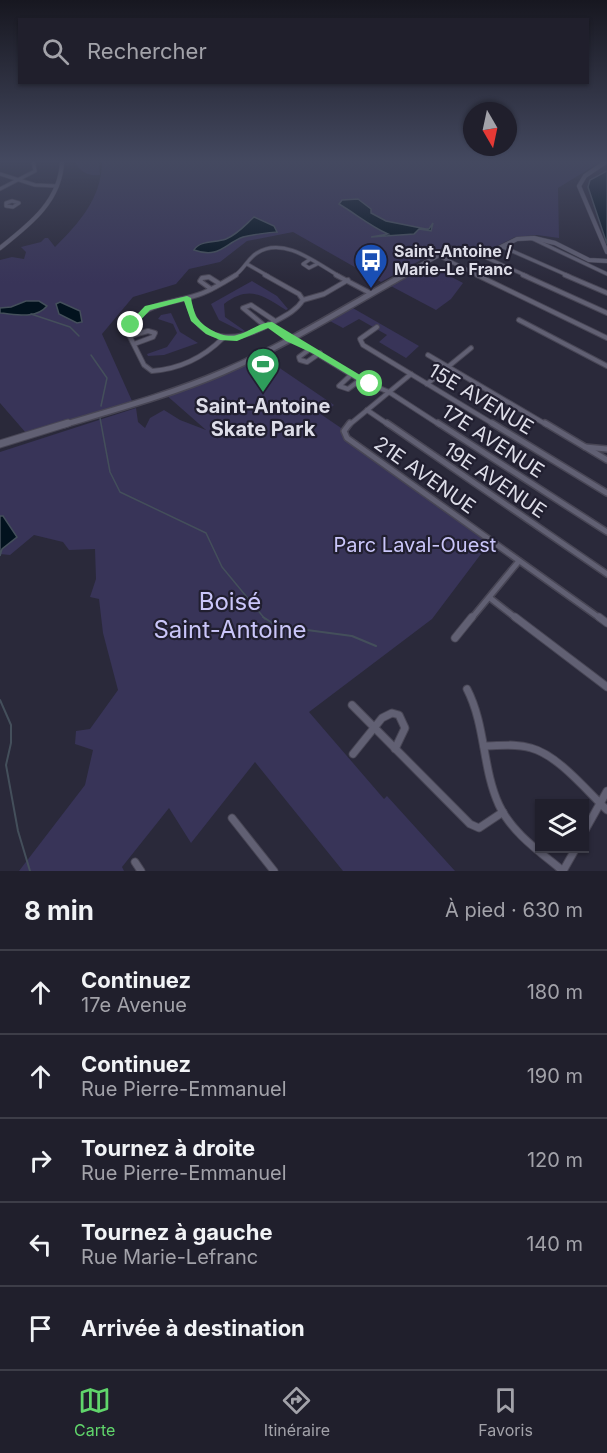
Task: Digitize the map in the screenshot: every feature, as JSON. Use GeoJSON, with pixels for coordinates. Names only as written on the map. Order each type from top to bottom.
{"type":"FeatureCollection","features":[{"type":"Feature","properties":{"kind":"street"},"geometry":{"type":"LineString","coordinates":[[1,202],[5,204]]}},
{"type":"Feature","properties":{"kind":"street"},"geometry":{"type":"LineString","coordinates":[[0,248],[39,213],[47,202]]}},
{"type":"Feature","properties":{"kind":"street"},"geometry":{"type":"LineString","coordinates":[[586,202],[607,252]]}},
{"type":"Feature","properties":{"kind":"street"},"geometry":{"type":"LineString","coordinates":[[531,238],[607,274]]}},
{"type":"Feature","properties":{"kind":"street"},"geometry":{"type":"LineString","coordinates":[[0,444],[196,383],[247,361],[436,255],[455,248],[483,252],[503,247],[517,239],[531,238],[549,241],[589,260],[607,261]]}},
{"type":"Feature","properties":{"kind":"street"},"geometry":{"type":"LineString","coordinates":[[544,244],[549,241]]}},
{"type":"Feature","properties":{"kind":"street"},"geometry":{"type":"LineString","coordinates":[[503,247],[607,292]]}},
{"type":"Feature","properties":{"kind":"street"},"geometry":{"type":"LineString","coordinates":[[223,338],[208,353],[159,370],[148,369],[130,336],[129,329],[143,311],[211,289],[241,272],[258,252],[279,248],[288,248],[370,293]]}},
{"type":"Feature","properties":{"kind":"street"},"geometry":{"type":"LineString","coordinates":[[483,252],[496,262],[607,313]]}},
{"type":"Feature","properties":{"kind":"street"},"geometry":{"type":"LineString","coordinates":[[436,255],[607,338]]}},
{"type":"Feature","properties":{"kind":"street"},"geometry":{"type":"LineString","coordinates":[[309,260],[303,264],[309,268],[317,264]]}},
{"type":"Feature","properties":{"kind":"street"},"geometry":{"type":"LineString","coordinates":[[247,264],[299,294],[303,300]]}},
{"type":"Feature","properties":{"kind":"street"},"geometry":{"type":"LineString","coordinates":[[211,289],[200,281],[202,278],[208,277],[220,284]]}},
{"type":"Feature","properties":{"kind":"street"},"geometry":{"type":"LineString","coordinates":[[187,298],[191,315],[197,323],[223,338],[242,338],[298,309],[303,300],[324,294],[348,280]]}},
{"type":"Feature","properties":{"kind":"street","name":"17E AVENUE"},"geometry":{"type":"LineString","coordinates":[[274,321],[251,305],[244,306],[243,310],[267,325],[320,353],[360,380],[389,392],[607,532]]}},
{"type":"Feature","properties":{"kind":"street"},"geometry":{"type":"LineString","coordinates":[[519,320],[607,366]]}},
{"type":"Feature","properties":{"kind":"street","name":"15E AVENUE"},"geometry":{"type":"LineString","coordinates":[[377,327],[360,339],[361,344],[607,493]]}},
{"type":"Feature","properties":{"kind":"street"},"geometry":{"type":"LineString","coordinates":[[130,336],[151,330],[155,333],[153,337],[134,344]]}},
{"type":"Feature","properties":{"kind":"street"},"geometry":{"type":"LineString","coordinates":[[426,384],[471,348]]}},
{"type":"Feature","properties":{"kind":"street"},"geometry":{"type":"LineString","coordinates":[[310,349],[299,357],[300,360],[307,362],[320,353]]}},
{"type":"Feature","properties":{"kind":"street"},"geometry":{"type":"LineString","coordinates":[[428,355],[607,460]]}},
{"type":"Feature","properties":{"kind":"street"},"geometry":{"type":"LineString","coordinates":[[352,374],[339,386],[348,389],[360,380]]}},
{"type":"Feature","properties":{"kind":"street"},"geometry":{"type":"LineString","coordinates":[[367,410],[411,374]]}},
{"type":"Feature","properties":{"kind":"street","name":"21E AVENUE"},"geometry":{"type":"LineString","coordinates":[[367,410],[346,427],[345,432],[355,444],[607,623]]}},
{"type":"Feature","properties":{"kind":"street","name":"19E AVENUE"},"geometry":{"type":"LineString","coordinates":[[367,410],[607,574]]}},
{"type":"Feature","properties":{"kind":"street"},"geometry":{"type":"LineString","coordinates":[[585,447],[607,449]]}},
{"type":"Feature","properties":{"kind":"street"},"geometry":{"type":"LineString","coordinates":[[455,638],[519,561]]}},
{"type":"Feature","properties":{"kind":"street"},"geometry":{"type":"LineString","coordinates":[[490,597],[607,687]]}},
{"type":"Feature","properties":{"kind":"street"},"geometry":{"type":"LineString","coordinates":[[468,689],[474,703],[494,792],[503,812],[563,871],[574,853]]}},
{"type":"Feature","properties":{"kind":"street"},"geometry":{"type":"LineString","coordinates":[[352,705],[475,827],[483,826],[503,812]]}},
{"type":"Feature","properties":{"kind":"street"},"geometry":{"type":"LineString","coordinates":[[353,754],[387,715],[392,713],[399,716],[406,728],[405,735],[396,749]]}},
{"type":"Feature","properties":{"kind":"street"},"geometry":{"type":"LineString","coordinates":[[484,746],[518,746],[535,749],[551,760],[607,810]]}},
{"type":"Feature","properties":{"kind":"street"},"geometry":{"type":"LineString","coordinates":[[589,825],[607,791]]}},
{"type":"Feature","properties":{"kind":"street"},"geometry":{"type":"LineString","coordinates":[[232,818],[274,871]]}},
{"type":"Feature","properties":{"kind":"street"},"geometry":{"type":"LineString","coordinates":[[135,862],[141,871]]}},
{"type":"Feature","properties":{"kind":"green space"},"geometry":{"type":"Polygon","coordinates":[[[92,202],[558,202],[559,238],[537,235],[515,237],[497,246],[480,249],[448,245],[381,282],[293,232],[247,241],[220,262],[189,269],[176,284],[133,297],[102,334],[132,401],[26,433],[0,403],[0,260],[12,257],[24,259],[26,252],[21,247],[41,242],[45,238],[48,238],[55,247],[92,202]]]}},
{"type":"Feature","properties":{"kind":"green space"},"geometry":{"type":"Polygon","coordinates":[[[425,263],[463,283],[451,299],[436,310],[389,285],[425,263]]]}},
{"type":"Feature","properties":{"kind":"green space"},"geometry":{"type":"Polygon","coordinates":[[[252,281],[277,296],[288,309],[256,294],[233,298],[224,304],[225,317],[245,331],[243,332],[219,320],[211,304],[252,281]]]}},
{"type":"Feature","properties":{"kind":"green space"},"geometry":{"type":"Polygon","coordinates":[[[351,307],[419,346],[406,358],[379,342],[387,335],[359,319],[343,328],[328,320],[351,307]]]}},
{"type":"Feature","properties":{"kind":"green space"},"geometry":{"type":"Polygon","coordinates":[[[171,313],[180,332],[198,343],[164,355],[148,356],[147,354],[167,347],[177,333],[173,324],[158,319],[161,315],[171,313]]]}},
{"type":"Feature","properties":{"kind":"green space","name":"Boisé Saint-Antoine"},"geometry":{"type":"Polygon","coordinates":[[[259,354],[334,405],[322,415],[344,430],[345,435],[490,542],[432,619],[309,712],[384,799],[387,796],[455,871],[343,871],[255,762],[191,843],[169,808],[122,867],[124,871],[19,871],[85,785],[93,750],[75,744],[76,731],[90,729],[118,690],[103,633],[99,599],[90,597],[96,579],[95,549],[69,550],[63,542],[34,535],[10,555],[0,554],[0,452],[136,408],[138,422],[145,428],[150,418],[164,410],[180,420],[206,430],[165,394],[202,381],[259,354]]]}},
{"type":"Feature","properties":{"kind":"water"},"geometry":{"type":"Polygon","coordinates":[[[341,202],[361,202],[371,209],[371,213],[386,221],[426,229],[429,229],[433,223],[431,231],[419,229],[414,234],[371,237],[388,234],[339,204],[341,202]]]}},
{"type":"Feature","properties":{"kind":"water"},"geometry":{"type":"Polygon","coordinates":[[[593,202],[607,202],[607,244],[593,202]]]}},
{"type":"Feature","properties":{"kind":"water"},"geometry":{"type":"Polygon","coordinates":[[[254,217],[274,226],[277,232],[243,237],[215,252],[194,250],[204,243],[230,237],[254,217]]]}},
{"type":"Feature","properties":{"kind":"water"},"geometry":{"type":"Polygon","coordinates":[[[26,301],[39,301],[47,306],[31,315],[0,313],[0,308],[11,307],[26,301]]]}},
{"type":"Feature","properties":{"kind":"water"},"geometry":{"type":"Polygon","coordinates":[[[60,302],[80,311],[82,322],[77,323],[59,314],[56,304],[60,302]]]}},
{"type":"Feature","properties":{"kind":"water"},"geometry":{"type":"Polygon","coordinates":[[[0,516],[3,516],[17,537],[2,549],[0,556],[0,516]]]}},
{"type":"Feature","properties":{"kind":"waterway"},"geometry":{"type":"LineString","coordinates":[[31,314],[70,327],[79,336]]}},
{"type":"Feature","properties":{"kind":"waterway"},"geometry":{"type":"LineString","coordinates":[[91,355],[107,378],[101,406]]}},
{"type":"Feature","properties":{"kind":"waterway"},"geometry":{"type":"LineString","coordinates":[[100,418],[110,472],[120,492],[206,533],[222,567],[264,617]]}},
{"type":"Feature","properties":{"kind":"waterway"},"geometry":{"type":"LineString","coordinates":[[264,617],[277,626],[352,636],[376,646]]}},
{"type":"Feature","properties":{"kind":"waterway"},"geometry":{"type":"LineString","coordinates":[[0,700],[11,725],[11,743],[6,765],[18,831],[30,871]]}},
{"type":"Feature","properties":{"kind":"place","name":"Saint-Antoine / Marie-Le Franc"},"geometry":{"type":"Point","coordinates":[371,289]}},
{"type":"Feature","properties":{"kind":"place","name":"Saint-Antoine Skate Park"},"geometry":{"type":"Point","coordinates":[263,393]}},
{"type":"Feature","properties":{"kind":"route"},"geometry":{"type":"LineString","coordinates":[[131,325],[148,308],[187,298],[193,319],[209,332],[223,338],[237,338],[247,336],[269,324],[289,339],[326,357],[360,380],[370,384]]}},
{"type":"Feature","properties":{"kind":"park label","name":"Parc Laval-Ouest"},"geometry":{"type":"Point","coordinates":[415,545]}}]}
